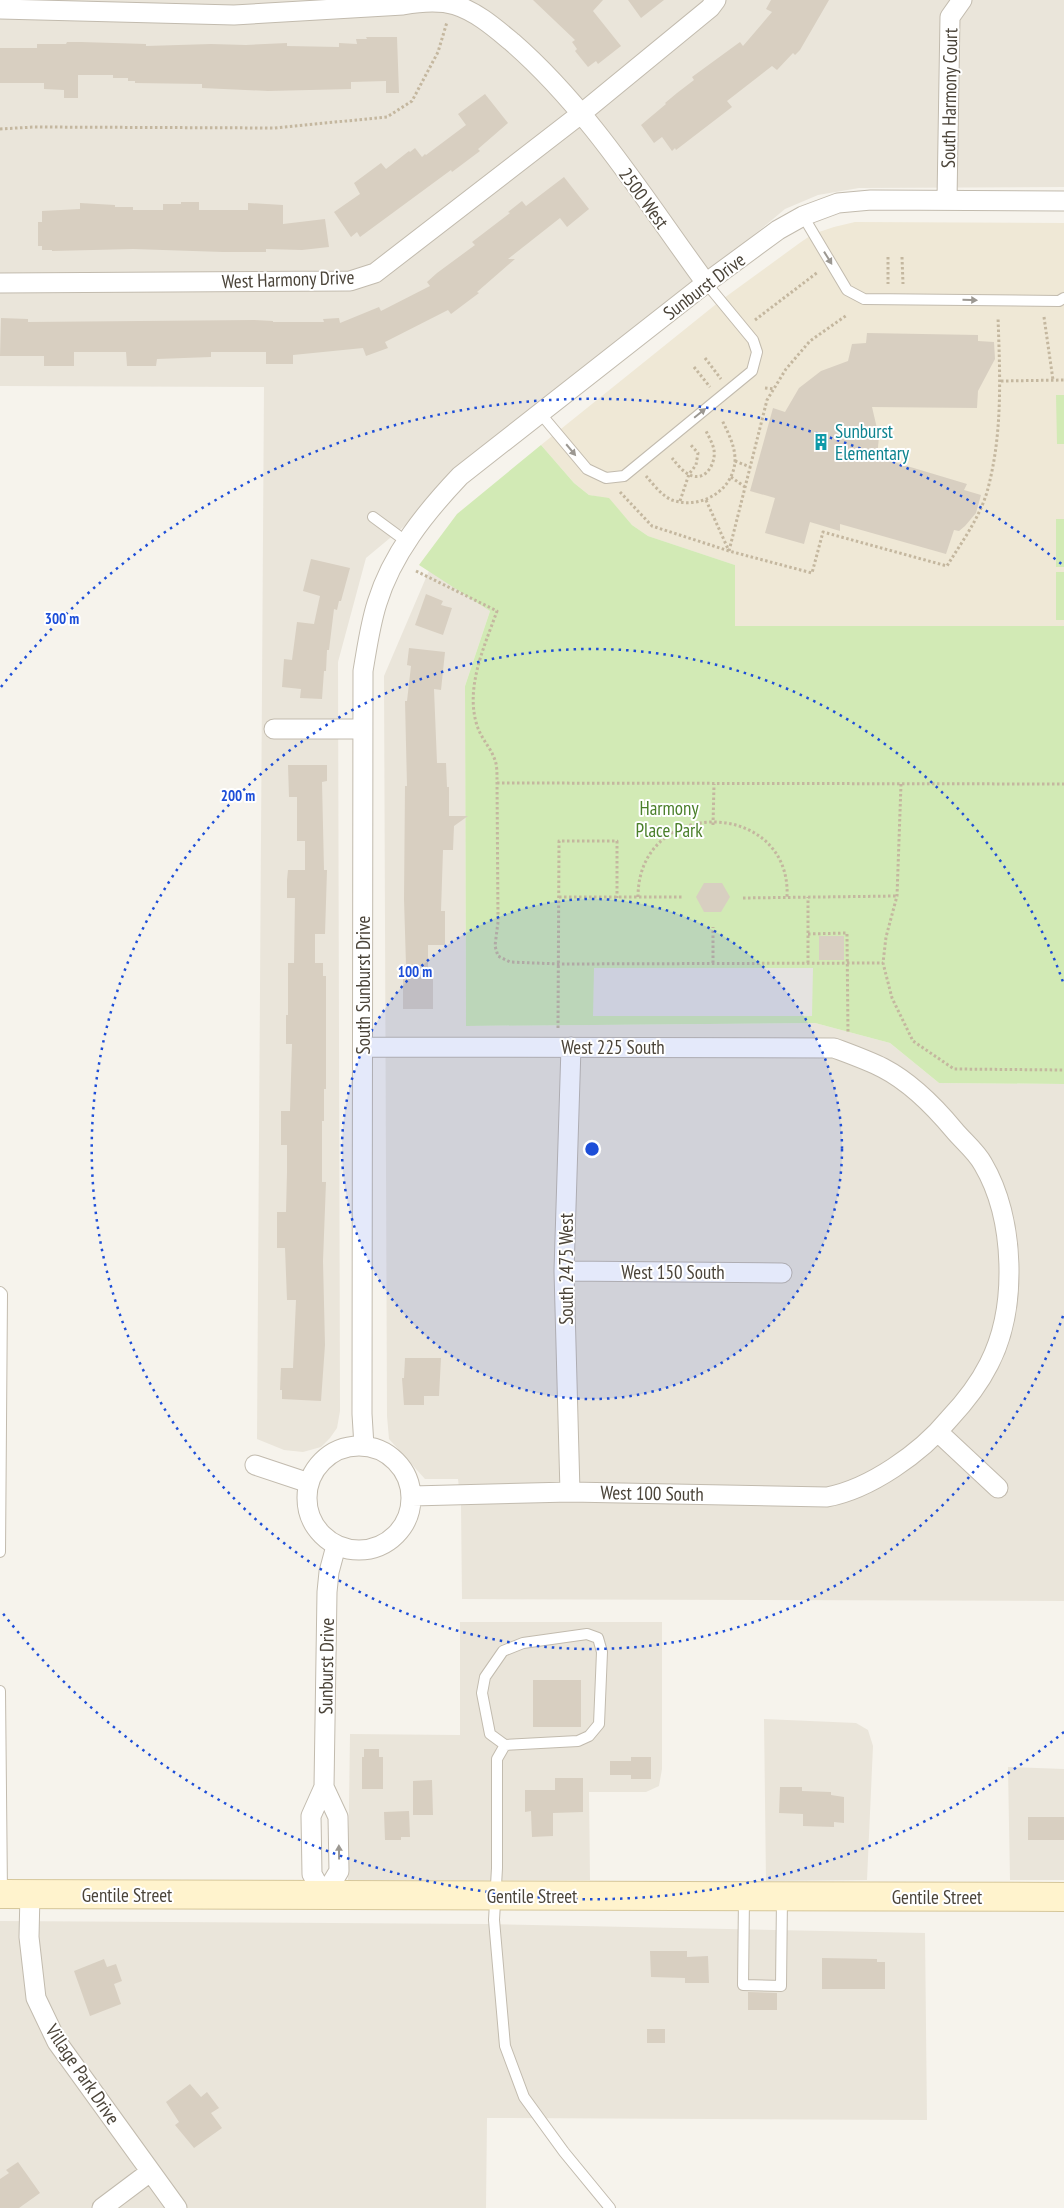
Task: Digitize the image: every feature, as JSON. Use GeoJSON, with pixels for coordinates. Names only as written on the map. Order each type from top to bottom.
{"type":"FeatureCollection","features":[{"type":"Feature","properties":{"kind":"main road","name":"Gentile Street"},"geometry":{"type":"LineString","coordinates":[[1,1894],[1064,1897]]}},
{"type":"Feature","properties":{"kind":"street","name":"West Harmony Drive"},"geometry":{"type":"LineString","coordinates":[[0,283],[350,281],[375,273],[582,113],[710,8],[716,0]]}},
{"type":"Feature","properties":{"kind":"street","name":"South Harmony Court"},"geometry":{"type":"LineString","coordinates":[[947,200],[950,17],[962,0]]}},
{"type":"Feature","properties":{"kind":"street","name":"2500 West"},"geometry":{"type":"LineString","coordinates":[[0,9],[234,15],[403,5],[428,1],[455,5],[486,20],[535,62],[582,113],[706,284]]}},
{"type":"Feature","properties":{"kind":"street","name":"Sunburst Drive"},"geometry":{"type":"LineString","coordinates":[[409,538],[439,499],[460,476],[706,284],[778,230],[804,216],[838,203],[870,200],[1064,201]]}},
{"type":"Feature","properties":{"kind":"street","name":"South Sunburst Drive"},"geometry":{"type":"LineString","coordinates":[[364,1446],[362,1414],[363,671],[377,603],[394,564],[409,538]]}},
{"type":"Feature","properties":{"kind":"street"},"geometry":{"type":"LineString","coordinates":[[274,729],[363,729]]}},
{"type":"Feature","properties":{"kind":"street","name":"West 225 South"},"geometry":{"type":"LineString","coordinates":[[363,1047],[834,1048],[883,1068],[905,1082],[945,1120],[983,1162],[1002,1207],[1009,1256],[1004,1321],[989,1365],[964,1402],[938,1432]]}},
{"type":"Feature","properties":{"kind":"street","name":"South 2475 West"},"geometry":{"type":"LineString","coordinates":[[570,1492],[564,1271],[571,1047]]}},
{"type":"Feature","properties":{"kind":"street","name":"West 150 South"},"geometry":{"type":"LineString","coordinates":[[564,1271],[782,1273]]}},
{"type":"Feature","properties":{"kind":"street"},"geometry":{"type":"LineString","coordinates":[[938,1432],[998,1488]]}},
{"type":"Feature","properties":{"kind":"street","name":"West 100 South"},"geometry":{"type":"LineString","coordinates":[[412,1496],[570,1492],[827,1497],[842,1494],[886,1471],[908,1458],[938,1432]]}},
{"type":"Feature","properties":{"kind":"street"},"geometry":{"type":"LineString","coordinates":[[364,1446],[379,1450],[397,1463],[409,1481],[412,1496],[409,1514],[401,1530],[388,1542],[371,1549],[354,1550],[336,1546],[314,1526],[308,1512],[306,1497],[308,1482],[317,1466],[330,1454],[347,1447],[364,1446]]}},
{"type":"Feature","properties":{"kind":"street"},"geometry":{"type":"LineString","coordinates":[[255,1465],[308,1482]]}},
{"type":"Feature","properties":{"kind":"street","name":"Sunburst Drive"},"geometry":{"type":"LineString","coordinates":[[324,1788],[338,1817],[339,1874],[324,1896],[312,1874],[311,1816],[324,1788],[327,1592],[329,1572],[336,1546]]}},
{"type":"Feature","properties":{"kind":"street","name":"Village Park Drive"},"geometry":{"type":"LineString","coordinates":[[30,1894],[29,1937],[36,1998],[57,2042],[177,2208]]}},
{"type":"Feature","properties":{"kind":"street"},"geometry":{"type":"LineString","coordinates":[[102,2208],[150,2172]]}},
{"type":"Feature","properties":{"kind":"lane"},"geometry":{"type":"LineString","coordinates":[[804,216],[847,290],[864,299],[1059,301],[1064,298]]}},
{"type":"Feature","properties":{"kind":"lane"},"geometry":{"type":"LineString","coordinates":[[540,413],[587,469],[606,478],[624,476],[752,371],[757,352],[753,340],[706,284]]}},
{"type":"Feature","properties":{"kind":"lane"},"geometry":{"type":"LineString","coordinates":[[373,517],[409,538]]}},
{"type":"Feature","properties":{"kind":"lane"},"geometry":{"type":"LineString","coordinates":[[0,1292],[2,1294],[0,1552]]}},
{"type":"Feature","properties":{"kind":"lane"},"geometry":{"type":"LineString","coordinates":[[587,1634],[598,1638],[602,1652],[599,1724],[589,1736],[578,1741],[505,1745],[490,1734],[482,1693],[485,1678],[504,1651],[523,1643],[587,1634]]}},
{"type":"Feature","properties":{"kind":"lane"},"geometry":{"type":"LineString","coordinates":[[0,1691],[1,1894]]}},
{"type":"Feature","properties":{"kind":"lane"},"geometry":{"type":"LineString","coordinates":[[505,1745],[497,1759],[494,1920],[505,2046],[524,2097],[564,2152],[610,2208]]}},
{"type":"Feature","properties":{"kind":"lane"},"geometry":{"type":"LineString","coordinates":[[744,1897],[743,1985],[781,1986],[782,1897]]}},
{"type":"Feature","properties":{"kind":"path"},"geometry":{"type":"LineString","coordinates":[[0,128],[274,128],[386,116],[412,101],[438,52],[447,22]]}},
{"type":"Feature","properties":{"kind":"path"},"geometry":{"type":"LineString","coordinates":[[888,257],[888,284]]}},
{"type":"Feature","properties":{"kind":"path"},"geometry":{"type":"LineString","coordinates":[[902,257],[903,284]]}},
{"type":"Feature","properties":{"kind":"path"},"geometry":{"type":"LineString","coordinates":[[755,320],[818,272]]}},
{"type":"Feature","properties":{"kind":"path"},"geometry":{"type":"LineString","coordinates":[[730,552],[767,400],[786,369],[810,341],[847,315]]}},
{"type":"Feature","properties":{"kind":"path"},"geometry":{"type":"LineString","coordinates":[[620,492],[652,526],[730,552],[812,573],[823,532],[947,566],[974,522],[987,493],[998,436],[1001,381],[998,317]]}},
{"type":"Feature","properties":{"kind":"path"},"geometry":{"type":"LineString","coordinates":[[1044,317],[1053,380]]}},
{"type":"Feature","properties":{"kind":"path"},"geometry":{"type":"LineString","coordinates":[[705,358],[721,379]]}},
{"type":"Feature","properties":{"kind":"path"},"geometry":{"type":"LineString","coordinates":[[694,366],[710,387]]}},
{"type":"Feature","properties":{"kind":"path"},"geometry":{"type":"LineString","coordinates":[[1001,381],[1064,380]]}},
{"type":"Feature","properties":{"kind":"path"},"geometry":{"type":"LineString","coordinates":[[765,388],[774,389]]}},
{"type":"Feature","properties":{"kind":"path"},"geometry":{"type":"LineString","coordinates":[[646,476],[672,500],[691,502],[706,500],[720,492],[731,477],[735,462],[733,443],[722,420]]}},
{"type":"Feature","properties":{"kind":"path"},"geometry":{"type":"LineString","coordinates":[[672,458],[692,476],[702,476],[710,470],[714,451],[706,432]]}},
{"type":"Feature","properties":{"kind":"path"},"geometry":{"type":"LineString","coordinates":[[680,501],[689,474],[696,464],[698,454],[690,444]]}},
{"type":"Feature","properties":{"kind":"path"},"geometry":{"type":"LineString","coordinates":[[735,462],[750,467]]}},
{"type":"Feature","properties":{"kind":"path"},"geometry":{"type":"LineString","coordinates":[[731,477],[745,487]]}},
{"type":"Feature","properties":{"kind":"path"},"geometry":{"type":"LineString","coordinates":[[706,500],[730,552]]}},
{"type":"Feature","properties":{"kind":"path"},"geometry":{"type":"LineString","coordinates":[[416,571],[497,611],[479,663],[474,691],[475,720],[481,738],[495,760],[497,783],[498,922],[495,946],[498,956],[510,962],[559,964],[883,962]]}},
{"type":"Feature","properties":{"kind":"path"},"geometry":{"type":"LineString","coordinates":[[497,783],[1064,784]]}},
{"type":"Feature","properties":{"kind":"path"},"geometry":{"type":"LineString","coordinates":[[713,823],[714,784]]}},
{"type":"Feature","properties":{"kind":"path"},"geometry":{"type":"LineString","coordinates":[[901,784],[897,896],[886,937],[883,962],[892,998],[913,1041],[954,1070],[1064,1070]]}},
{"type":"Feature","properties":{"kind":"path"},"geometry":{"type":"LineString","coordinates":[[638,897],[638,884],[644,864],[652,850],[675,830],[699,823],[728,822],[753,832],[770,845],[783,867],[788,884],[788,897]]}},
{"type":"Feature","properties":{"kind":"path"},"geometry":{"type":"LineString","coordinates":[[558,1028],[559,841],[617,841],[617,898]]}},
{"type":"Feature","properties":{"kind":"path"},"geometry":{"type":"LineString","coordinates":[[743,898],[897,896]]}},
{"type":"Feature","properties":{"kind":"path"},"geometry":{"type":"LineString","coordinates":[[559,897],[684,897]]}},
{"type":"Feature","properties":{"kind":"path"},"geometry":{"type":"LineString","coordinates":[[808,897],[808,963]]}},
{"type":"Feature","properties":{"kind":"path"},"geometry":{"type":"LineString","coordinates":[[713,927],[713,963]]}},
{"type":"Feature","properties":{"kind":"path"},"geometry":{"type":"LineString","coordinates":[[808,934],[847,933],[848,1034]]}},
{"type":"Feature","properties":{"kind":"shaded area"},"geometry":{"type":"Polygon","coordinates":[[[0,0],[1064,0],[1064,187],[859,188],[818,195],[785,209],[366,558],[338,662],[340,1411],[337,1428],[330,1438],[321,1447],[303,1452],[284,1450],[257,1439],[264,387],[0,386],[0,0]]]}},
{"type":"Feature","properties":{"kind":"shaded area"},"geometry":{"type":"Polygon","coordinates":[[[855,222],[1064,223],[1064,626],[735,626],[735,565],[648,536],[632,525],[609,499],[589,495],[574,483],[541,445],[720,301],[801,242],[813,234],[855,222]]]}},
{"type":"Feature","properties":{"kind":"shaded area"},"geometry":{"type":"Polygon","coordinates":[[[431,566],[490,611],[465,686],[466,1026],[815,1023],[890,1043],[939,1083],[1064,1084],[1064,1601],[462,1599],[461,1505],[458,1479],[425,1479],[389,1439],[387,1416],[384,676],[431,566]]]}},
{"type":"Feature","properties":{"kind":"shaded area"},"geometry":{"type":"Polygon","coordinates":[[[594,968],[813,968],[812,1016],[593,1016],[594,968]]]}},
{"type":"Feature","properties":{"kind":"shaded area"},"geometry":{"type":"Polygon","coordinates":[[[460,1622],[662,1622],[662,1769],[659,1786],[646,1792],[589,1792],[590,1880],[348,1880],[350,1734],[460,1735],[460,1622]]]}},
{"type":"Feature","properties":{"kind":"shaded area"},"geometry":{"type":"Polygon","coordinates":[[[764,1719],[856,1723],[868,1730],[873,1746],[867,1880],[766,1881],[764,1719]]]}},
{"type":"Feature","properties":{"kind":"shaded area"},"geometry":{"type":"Polygon","coordinates":[[[1008,1767],[1064,1769],[1064,1880],[1010,1880],[1008,1767]]]}},
{"type":"Feature","properties":{"kind":"shaded area"},"geometry":{"type":"Polygon","coordinates":[[[0,1921],[488,1924],[925,1933],[927,2120],[487,2118],[486,2208],[0,2208],[0,1921]]]}},
{"type":"Feature","properties":{"kind":"green space"},"geometry":{"type":"Polygon","coordinates":[[[1056,395],[1064,395],[1064,444],[1057,444],[1056,395]]]}},
{"type":"Feature","properties":{"kind":"green space","name":"Harmony Place Park"},"geometry":{"type":"Polygon","coordinates":[[[541,445],[574,483],[589,495],[609,498],[632,525],[648,536],[735,565],[735,626],[1064,626],[1064,1084],[939,1083],[890,1043],[815,1023],[466,1026],[465,686],[490,611],[419,565],[457,514],[541,445]]]}},
{"type":"Feature","properties":{"kind":"green space"},"geometry":{"type":"Polygon","coordinates":[[[1056,519],[1064,519],[1064,567],[1056,567],[1056,519]]]}},
{"type":"Feature","properties":{"kind":"green space"},"geometry":{"type":"Polygon","coordinates":[[[1056,572],[1064,572],[1064,620],[1056,620],[1056,572]]]}},
{"type":"Feature","properties":{"kind":"building"},"geometry":{"type":"Polygon","coordinates":[[[533,0],[603,0],[593,11],[621,46],[598,64],[596,61],[588,67],[575,51],[577,49],[572,42],[575,40],[533,0]]]}},
{"type":"Feature","properties":{"kind":"building"},"geometry":{"type":"Polygon","coordinates":[[[628,0],[664,0],[641,18],[628,0]]]}},
{"type":"Feature","properties":{"kind":"building"},"geometry":{"type":"Polygon","coordinates":[[[771,0],[829,0],[800,50],[795,55],[793,53],[777,70],[772,66],[727,101],[732,107],[676,150],[675,148],[672,151],[662,137],[654,143],[641,125],[694,80],[692,77],[740,42],[743,46],[772,12],[766,9],[771,0]]]}},
{"type":"Feature","properties":{"kind":"building"},"geometry":{"type":"Polygon","coordinates":[[[366,37],[397,37],[399,93],[386,93],[386,81],[351,82],[351,89],[268,91],[202,88],[202,84],[135,83],[135,81],[128,81],[128,78],[113,78],[113,75],[78,75],[78,98],[64,98],[64,90],[44,89],[44,83],[0,83],[0,48],[37,48],[37,44],[66,44],[67,42],[146,44],[146,46],[287,43],[287,46],[339,47],[339,43],[357,44],[356,39],[367,39],[366,37]]]}},
{"type":"Feature","properties":{"kind":"building"},"geometry":{"type":"Polygon","coordinates":[[[485,94],[508,123],[478,149],[480,151],[452,172],[451,170],[360,237],[357,232],[351,237],[334,212],[360,194],[354,183],[381,163],[386,169],[415,148],[422,157],[426,155],[466,125],[458,114],[485,94]]]}},
{"type":"Feature","properties":{"kind":"building"},"geometry":{"type":"Polygon","coordinates":[[[564,177],[589,209],[567,227],[560,218],[508,259],[515,259],[477,292],[479,293],[451,314],[448,310],[385,342],[388,348],[366,356],[363,348],[293,355],[293,364],[266,364],[266,352],[211,352],[211,357],[157,359],[156,366],[127,366],[126,352],[74,352],[74,366],[44,366],[44,356],[0,356],[1,318],[28,319],[28,322],[254,320],[324,322],[323,319],[339,318],[340,323],[379,307],[381,311],[430,286],[427,282],[475,245],[472,242],[510,213],[508,212],[522,201],[526,206],[564,177]]]}},
{"type":"Feature","properties":{"kind":"building"},"geometry":{"type":"Polygon","coordinates":[[[181,202],[199,202],[199,210],[248,210],[248,203],[283,205],[283,224],[325,219],[329,247],[302,250],[266,249],[266,252],[223,252],[133,249],[52,251],[42,250],[42,246],[38,246],[38,222],[42,222],[42,211],[80,209],[80,203],[133,207],[133,210],[163,210],[163,204],[181,204],[181,202]]]}},
{"type":"Feature","properties":{"kind":"building","name":"Sunburst Elementary"},"geometry":{"type":"Polygon","coordinates":[[[867,333],[978,335],[978,341],[994,342],[995,359],[978,391],[977,408],[872,407],[879,437],[877,457],[967,484],[964,490],[981,495],[976,513],[959,531],[954,530],[946,554],[840,524],[840,531],[810,522],[804,544],[765,533],[775,498],[750,491],[773,408],[785,412],[799,388],[821,371],[848,361],[852,344],[866,343],[867,333]]]}},
{"type":"Feature","properties":{"kind":"building"},"geometry":{"type":"Polygon","coordinates":[[[311,559],[350,568],[341,601],[339,601],[337,610],[334,609],[329,650],[327,650],[326,671],[324,671],[322,699],[300,698],[301,689],[282,687],[284,659],[292,660],[297,622],[314,624],[320,596],[303,591],[311,559]]]}},
{"type":"Feature","properties":{"kind":"building"},"geometry":{"type":"Polygon","coordinates":[[[426,594],[443,601],[441,605],[452,608],[443,635],[415,625],[426,594]]]}},
{"type":"Feature","properties":{"kind":"building"},"geometry":{"type":"Polygon","coordinates":[[[409,648],[445,652],[441,690],[434,689],[437,763],[446,763],[447,787],[449,787],[449,816],[468,816],[454,826],[453,850],[443,850],[441,911],[445,911],[445,945],[428,945],[428,979],[433,979],[433,1009],[403,1009],[403,965],[406,965],[404,899],[405,786],[407,786],[405,701],[407,701],[411,666],[407,665],[409,648]]]}},
{"type":"Feature","properties":{"kind":"building"},"geometry":{"type":"Polygon","coordinates":[[[288,765],[327,765],[327,781],[322,782],[324,870],[327,870],[325,934],[315,934],[315,963],[323,963],[323,976],[326,976],[326,1089],[324,1089],[324,1121],[322,1121],[322,1182],[326,1182],[323,1261],[325,1345],[321,1401],[282,1399],[282,1390],[280,1390],[281,1368],[293,1368],[296,1300],[287,1300],[285,1248],[277,1248],[277,1212],[286,1212],[287,1145],[281,1145],[281,1111],[290,1111],[292,1044],[286,1044],[286,1015],[288,1015],[288,963],[294,963],[295,898],[287,898],[287,880],[288,870],[305,870],[305,841],[297,841],[297,797],[289,797],[288,765]]]}},
{"type":"Feature","properties":{"kind":"building"},"geometry":{"type":"Polygon","coordinates":[[[704,883],[722,883],[730,897],[721,912],[704,912],[696,897],[704,883]]]}},
{"type":"Feature","properties":{"kind":"building"},"geometry":{"type":"Polygon","coordinates":[[[819,936],[844,936],[844,960],[819,960],[819,936]]]}},
{"type":"Feature","properties":{"kind":"building"},"geometry":{"type":"Polygon","coordinates":[[[405,1358],[441,1358],[439,1396],[424,1396],[424,1405],[404,1405],[402,1378],[404,1378],[405,1358]]]}},
{"type":"Feature","properties":{"kind":"building"},"geometry":{"type":"Polygon","coordinates":[[[533,1680],[581,1680],[581,1727],[533,1727],[533,1680]]]}},
{"type":"Feature","properties":{"kind":"building"},"geometry":{"type":"Polygon","coordinates":[[[364,1749],[379,1749],[379,1757],[383,1757],[383,1789],[362,1789],[362,1757],[364,1757],[364,1749]]]}},
{"type":"Feature","properties":{"kind":"building"},"geometry":{"type":"Polygon","coordinates":[[[631,1757],[651,1757],[651,1779],[631,1779],[631,1775],[610,1775],[610,1761],[631,1761],[631,1757]]]}},
{"type":"Feature","properties":{"kind":"building"},"geometry":{"type":"Polygon","coordinates":[[[555,1778],[583,1778],[583,1812],[553,1813],[553,1836],[532,1837],[531,1811],[525,1812],[525,1790],[555,1790],[555,1778]]]}},
{"type":"Feature","properties":{"kind":"building"},"geometry":{"type":"Polygon","coordinates":[[[432,1780],[433,1815],[413,1815],[413,1781],[432,1780]]]}},
{"type":"Feature","properties":{"kind":"building"},"geometry":{"type":"Polygon","coordinates":[[[780,1787],[802,1787],[802,1791],[831,1792],[831,1795],[844,1797],[844,1823],[834,1822],[834,1827],[803,1826],[803,1814],[779,1813],[780,1787]]]}},
{"type":"Feature","properties":{"kind":"building"},"geometry":{"type":"Polygon","coordinates":[[[409,1811],[410,1837],[401,1837],[401,1840],[385,1840],[384,1812],[409,1811]]]}},
{"type":"Feature","properties":{"kind":"building"},"geometry":{"type":"Polygon","coordinates":[[[1028,1817],[1064,1817],[1064,1840],[1028,1840],[1028,1817]]]}},
{"type":"Feature","properties":{"kind":"building"},"geometry":{"type":"Polygon","coordinates":[[[650,1951],[687,1951],[687,1957],[708,1956],[709,1983],[685,1983],[685,1978],[651,1977],[650,1951]]]}},
{"type":"Feature","properties":{"kind":"building"},"geometry":{"type":"Polygon","coordinates":[[[822,1958],[877,1959],[877,1962],[885,1962],[885,1989],[822,1989],[822,1958]]]}},
{"type":"Feature","properties":{"kind":"building"},"geometry":{"type":"Polygon","coordinates":[[[104,1959],[107,1967],[116,1964],[122,1981],[114,1984],[121,2004],[90,2016],[74,1971],[104,1959]]]}},
{"type":"Feature","properties":{"kind":"building"},"geometry":{"type":"Polygon","coordinates":[[[748,1992],[777,1993],[777,2010],[748,2010],[748,1992]]]}},
{"type":"Feature","properties":{"kind":"building"},"geometry":{"type":"Polygon","coordinates":[[[647,2029],[665,2029],[665,2043],[647,2043],[647,2029]]]}},
{"type":"Feature","properties":{"kind":"building"},"geometry":{"type":"Polygon","coordinates":[[[190,2084],[201,2097],[207,2092],[219,2108],[211,2113],[222,2128],[194,2148],[175,2125],[179,2122],[166,2102],[190,2084]]]}},
{"type":"Feature","properties":{"kind":"building"},"geometry":{"type":"Polygon","coordinates":[[[18,2162],[40,2193],[19,2208],[0,2208],[0,2179],[9,2173],[6,2170],[18,2162]]]}},
{"type":"Feature","properties":{"kind":"place","name":"Sunburst Elementary"},"geometry":{"type":"Point","coordinates":[821,442]}}]}
